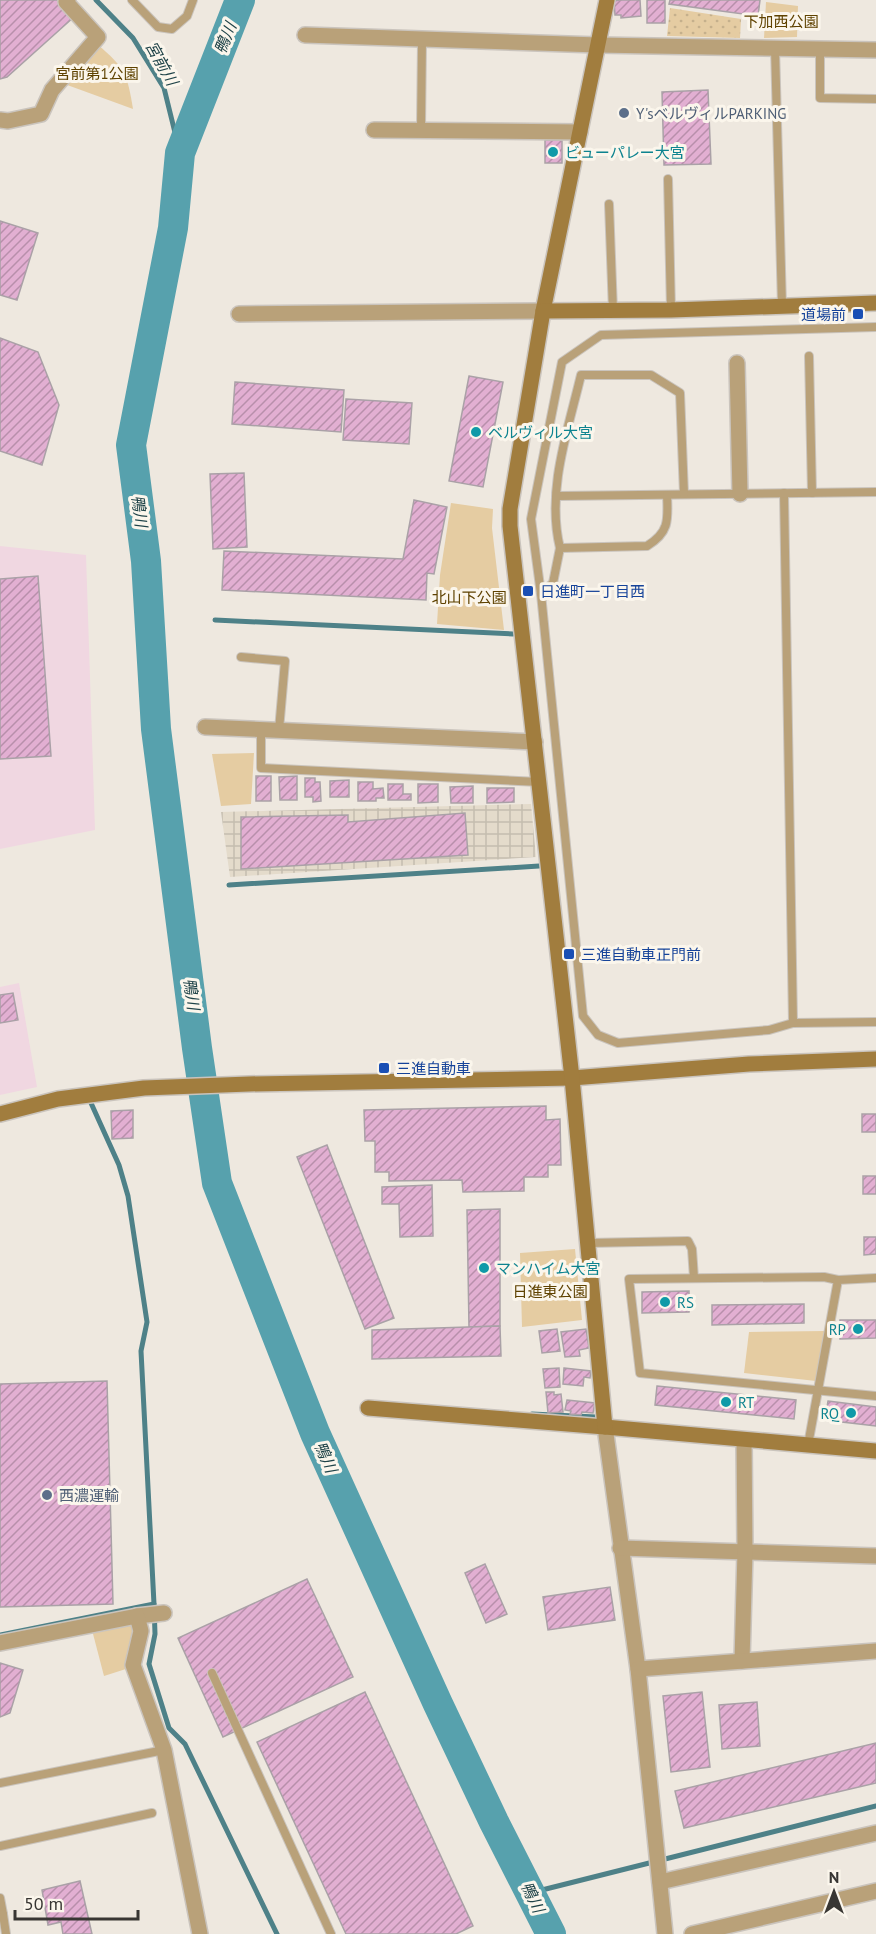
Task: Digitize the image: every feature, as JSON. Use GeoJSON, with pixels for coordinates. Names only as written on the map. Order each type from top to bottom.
{"type":"FeatureCollection","features":[{"type":"Feature","properties":{"kind":"street"},"geometry":{"type":"LineString","coordinates":[[0,120],[41,114],[52,90],[98,37],[66,0]]}},
{"type":"Feature","properties":{"kind":"street"},"geometry":{"type":"LineString","coordinates":[[607,0],[543,311],[509,517],[572,1078],[605,1427],[638,1669],[665,1934]]}},
{"type":"Feature","properties":{"kind":"street"},"geometry":{"type":"LineString","coordinates":[[305,35],[598,45],[876,50]]}},
{"type":"Feature","properties":{"kind":"street"},"geometry":{"type":"LineString","coordinates":[[374,130],[580,132]]}},
{"type":"Feature","properties":{"kind":"street"},"geometry":{"type":"LineString","coordinates":[[239,314],[670,310],[876,303]]}},
{"type":"Feature","properties":{"kind":"street"},"geometry":{"type":"LineString","coordinates":[[737,363],[740,494]]}},
{"type":"Feature","properties":{"kind":"street"},"geometry":{"type":"LineString","coordinates":[[205,727],[535,742]]}},
{"type":"Feature","properties":{"kind":"street"},"geometry":{"type":"LineString","coordinates":[[0,1113],[58,1099],[144,1088],[572,1078],[749,1064],[876,1059]]}},
{"type":"Feature","properties":{"kind":"street"},"geometry":{"type":"LineString","coordinates":[[368,1408],[876,1452]]}},
{"type":"Feature","properties":{"kind":"street"},"geometry":{"type":"LineString","coordinates":[[742,1661],[744,1440]]}},
{"type":"Feature","properties":{"kind":"street"},"geometry":{"type":"LineString","coordinates":[[621,1548],[876,1556]]}},
{"type":"Feature","properties":{"kind":"street"},"geometry":{"type":"LineString","coordinates":[[0,1643],[137,1616],[164,1613]]}},
{"type":"Feature","properties":{"kind":"street"},"geometry":{"type":"LineString","coordinates":[[137,1616],[141,1631],[134,1665],[164,1750],[200,1934]]}},
{"type":"Feature","properties":{"kind":"street"},"geometry":{"type":"LineString","coordinates":[[638,1669],[876,1651]]}},
{"type":"Feature","properties":{"kind":"street"},"geometry":{"type":"LineString","coordinates":[[660,1882],[876,1833]]}},
{"type":"Feature","properties":{"kind":"street"},"geometry":{"type":"LineString","coordinates":[[692,1934],[876,1891]]}},
{"type":"Feature","properties":{"kind":"lane"},"geometry":{"type":"LineString","coordinates":[[132,0],[158,27],[172,29],[187,16],[193,0]]}},
{"type":"Feature","properties":{"kind":"lane"},"geometry":{"type":"LineString","coordinates":[[421,130],[422,39]]}},
{"type":"Feature","properties":{"kind":"lane"},"geometry":{"type":"LineString","coordinates":[[775,48],[782,306]]}},
{"type":"Feature","properties":{"kind":"lane"},"geometry":{"type":"LineString","coordinates":[[820,49],[820,98],[876,99]]}},
{"type":"Feature","properties":{"kind":"lane"},"geometry":{"type":"LineString","coordinates":[[668,178],[670,310]]}},
{"type":"Feature","properties":{"kind":"lane"},"geometry":{"type":"LineString","coordinates":[[609,204],[613,310]]}},
{"type":"Feature","properties":{"kind":"lane"},"geometry":{"type":"LineString","coordinates":[[876,327],[601,334],[562,362],[531,519],[541,594],[583,1016],[598,1035],[618,1043],[769,1030],[793,1023],[876,1022]]}},
{"type":"Feature","properties":{"kind":"lane"},"geometry":{"type":"LineString","coordinates":[[809,356],[812,493]]}},
{"type":"Feature","properties":{"kind":"lane"},"geometry":{"type":"LineString","coordinates":[[541,594],[553,583],[560,548],[556,531],[558,473],[581,375],[651,375],[680,393],[684,494]]}},
{"type":"Feature","properties":{"kind":"lane"},"geometry":{"type":"LineString","coordinates":[[557,496],[876,492]]}},
{"type":"Feature","properties":{"kind":"lane"},"geometry":{"type":"LineString","coordinates":[[784,493],[793,1023]]}},
{"type":"Feature","properties":{"kind":"lane"},"geometry":{"type":"LineString","coordinates":[[560,548],[647,546],[664,532],[668,510],[667,495]]}},
{"type":"Feature","properties":{"kind":"lane"},"geometry":{"type":"LineString","coordinates":[[241,657],[285,661],[279,730]]}},
{"type":"Feature","properties":{"kind":"lane"},"geometry":{"type":"LineString","coordinates":[[261,729],[261,768],[539,782]]}},
{"type":"Feature","properties":{"kind":"lane"},"geometry":{"type":"LineString","coordinates":[[588,1243],[688,1242],[692,1249],[694,1278]]}},
{"type":"Feature","properties":{"kind":"lane"},"geometry":{"type":"LineString","coordinates":[[876,1278],[838,1280],[824,1277],[629,1279],[640,1373],[876,1396]]}},
{"type":"Feature","properties":{"kind":"lane"},"geometry":{"type":"LineString","coordinates":[[808,1445],[838,1280]]}},
{"type":"Feature","properties":{"kind":"lane"},"geometry":{"type":"LineString","coordinates":[[212,1672],[330,1934]]}},
{"type":"Feature","properties":{"kind":"lane"},"geometry":{"type":"LineString","coordinates":[[0,1783],[164,1750]]}},
{"type":"Feature","properties":{"kind":"lane"},"geometry":{"type":"LineString","coordinates":[[0,1846],[152,1813]]}},
{"type":"Feature","properties":{"kind":"lane"},"geometry":{"type":"LineString","coordinates":[[0,1898],[1,1915],[6,1934]]}},
{"type":"Feature","properties":{"kind":"shaded area"},"geometry":{"type":"Polygon","coordinates":[[[0,546],[86,555],[95,830],[0,849],[0,546]]]}},
{"type":"Feature","properties":{"kind":"shaded area"},"geometry":{"type":"Polygon","coordinates":[[[531,804],[536,857],[230,877],[221,812],[531,804]]]}},
{"type":"Feature","properties":{"kind":"shaded area"},"geometry":{"type":"Polygon","coordinates":[[[19,983],[37,1087],[0,1095],[0,987],[19,983]]]}},
{"type":"Feature","properties":{"kind":"green space","name":"下加西公園"},"geometry":{"type":"Polygon","coordinates":[[[766,2],[798,6],[797,37],[764,38],[766,2]]]}},
{"type":"Feature","properties":{"kind":"green space"},"geometry":{"type":"Polygon","coordinates":[[[670,8],[741,19],[740,38],[667,36],[670,8]]]}},
{"type":"Feature","properties":{"kind":"green space","name":"宮前第1公園"},"geometry":{"type":"Polygon","coordinates":[[[97,44],[114,59],[123,72],[129,87],[133,109],[59,82],[97,44]]]}},
{"type":"Feature","properties":{"kind":"green space","name":"北山下公園"},"geometry":{"type":"Polygon","coordinates":[[[451,503],[493,509],[492,528],[504,630],[437,624],[440,575],[451,503]]]}},
{"type":"Feature","properties":{"kind":"green space"},"geometry":{"type":"Polygon","coordinates":[[[254,753],[251,804],[221,806],[212,754],[254,753]]]}},
{"type":"Feature","properties":{"kind":"green space","name":"日進東公園"},"geometry":{"type":"Polygon","coordinates":[[[575,1249],[582,1320],[522,1327],[520,1253],[575,1249]]]}},
{"type":"Feature","properties":{"kind":"green space"},"geometry":{"type":"Polygon","coordinates":[[[825,1331],[816,1381],[744,1373],[749,1332],[825,1331]]]}},
{"type":"Feature","properties":{"kind":"green space"},"geometry":{"type":"Polygon","coordinates":[[[135,1620],[129,1668],[104,1676],[92,1630],[135,1620]]]}},
{"type":"Feature","properties":{"kind":"building"},"geometry":{"type":"Polygon","coordinates":[[[0,0],[60,0],[75,16],[7,77],[0,79],[0,0]]]}},
{"type":"Feature","properties":{"kind":"building"},"geometry":{"type":"Polygon","coordinates":[[[640,0],[641,16],[621,18],[621,15],[615,15],[614,1],[640,0]]]}},
{"type":"Feature","properties":{"kind":"building"},"geometry":{"type":"Polygon","coordinates":[[[647,0],[665,0],[665,23],[647,23],[647,0]]]}},
{"type":"Feature","properties":{"kind":"building"},"geometry":{"type":"Polygon","coordinates":[[[670,0],[760,0],[758,16],[669,4],[670,0]]]}},
{"type":"Feature","properties":{"kind":"building"},"geometry":{"type":"Polygon","coordinates":[[[708,90],[711,164],[664,165],[662,92],[708,90]]]}},
{"type":"Feature","properties":{"kind":"building","name":"ビューパレー大宮"},"geometry":{"type":"Polygon","coordinates":[[[545,140],[562,140],[562,163],[545,163],[545,140]]]}},
{"type":"Feature","properties":{"kind":"building"},"geometry":{"type":"Polygon","coordinates":[[[0,221],[38,233],[17,300],[0,295],[0,221]]]}},
{"type":"Feature","properties":{"kind":"building"},"geometry":{"type":"Polygon","coordinates":[[[0,338],[38,352],[59,405],[42,465],[0,451],[0,338]]]}},
{"type":"Feature","properties":{"kind":"building","name":"ベルヴィル大宮"},"geometry":{"type":"Polygon","coordinates":[[[469,376],[503,382],[483,487],[449,481],[469,376]]]}},
{"type":"Feature","properties":{"kind":"building"},"geometry":{"type":"Polygon","coordinates":[[[235,382],[344,390],[341,432],[232,424],[235,382]]]}},
{"type":"Feature","properties":{"kind":"building"},"geometry":{"type":"Polygon","coordinates":[[[346,399],[412,403],[409,444],[343,440],[346,399]]]}},
{"type":"Feature","properties":{"kind":"building"},"geometry":{"type":"Polygon","coordinates":[[[244,473],[247,547],[213,549],[210,474],[244,473]]]}},
{"type":"Feature","properties":{"kind":"building"},"geometry":{"type":"Polygon","coordinates":[[[414,500],[447,507],[434,574],[427,573],[426,600],[222,590],[224,551],[403,559],[414,500]]]}},
{"type":"Feature","properties":{"kind":"building"},"geometry":{"type":"Polygon","coordinates":[[[38,576],[51,756],[0,759],[0,579],[38,576]]]}},
{"type":"Feature","properties":{"kind":"building"},"geometry":{"type":"Polygon","coordinates":[[[256,776],[271,776],[271,801],[256,801],[256,776]]]}},
{"type":"Feature","properties":{"kind":"building"},"geometry":{"type":"Polygon","coordinates":[[[297,776],[297,800],[280,800],[279,777],[297,776]]]}},
{"type":"Feature","properties":{"kind":"building"},"geometry":{"type":"Polygon","coordinates":[[[305,778],[315,778],[315,782],[320,782],[321,801],[313,802],[313,797],[305,797],[305,778]]]}},
{"type":"Feature","properties":{"kind":"building"},"geometry":{"type":"Polygon","coordinates":[[[349,780],[349,797],[330,797],[330,781],[349,780]]]}},
{"type":"Feature","properties":{"kind":"building"},"geometry":{"type":"Polygon","coordinates":[[[358,782],[373,782],[373,789],[383,788],[384,798],[376,798],[376,801],[358,801],[358,782]]]}},
{"type":"Feature","properties":{"kind":"building"},"geometry":{"type":"Polygon","coordinates":[[[388,784],[403,784],[403,794],[411,794],[411,800],[388,800],[388,784]]]}},
{"type":"Feature","properties":{"kind":"building"},"geometry":{"type":"Polygon","coordinates":[[[418,784],[438,784],[438,802],[418,803],[418,784]]]}},
{"type":"Feature","properties":{"kind":"building"},"geometry":{"type":"Polygon","coordinates":[[[473,786],[473,803],[451,803],[450,787],[473,786]]]}},
{"type":"Feature","properties":{"kind":"building"},"geometry":{"type":"Polygon","coordinates":[[[487,788],[514,788],[514,802],[487,803],[487,788]]]}},
{"type":"Feature","properties":{"kind":"building"},"geometry":{"type":"Polygon","coordinates":[[[465,813],[468,855],[241,869],[241,817],[348,815],[348,822],[465,813]]]}},
{"type":"Feature","properties":{"kind":"building"},"geometry":{"type":"Polygon","coordinates":[[[13,993],[18,1020],[0,1023],[0,995],[13,993]]]}},
{"type":"Feature","properties":{"kind":"building"},"geometry":{"type":"Polygon","coordinates":[[[546,1106],[546,1120],[560,1119],[561,1165],[548,1165],[548,1177],[524,1177],[524,1191],[463,1192],[462,1180],[389,1181],[389,1172],[375,1172],[375,1141],[365,1141],[364,1110],[546,1106]]]}},
{"type":"Feature","properties":{"kind":"building"},"geometry":{"type":"Polygon","coordinates":[[[133,1110],[133,1138],[112,1139],[111,1111],[133,1110]]]}},
{"type":"Feature","properties":{"kind":"building"},"geometry":{"type":"Polygon","coordinates":[[[862,1114],[876,1114],[876,1132],[862,1132],[862,1114]]]}},
{"type":"Feature","properties":{"kind":"building"},"geometry":{"type":"Polygon","coordinates":[[[327,1145],[394,1318],[365,1329],[297,1157],[327,1145]]]}},
{"type":"Feature","properties":{"kind":"building"},"geometry":{"type":"Polygon","coordinates":[[[863,1176],[876,1176],[876,1194],[863,1194],[863,1176]]]}},
{"type":"Feature","properties":{"kind":"building"},"geometry":{"type":"Polygon","coordinates":[[[432,1185],[433,1236],[400,1237],[399,1204],[382,1204],[382,1187],[432,1185]]]}},
{"type":"Feature","properties":{"kind":"building","name":"マンハイム大宮"},"geometry":{"type":"Polygon","coordinates":[[[500,1209],[500,1326],[469,1327],[467,1210],[500,1209]]]}},
{"type":"Feature","properties":{"kind":"building"},"geometry":{"type":"Polygon","coordinates":[[[864,1237],[876,1237],[876,1254],[864,1255],[864,1237]]]}},
{"type":"Feature","properties":{"kind":"building","name":"RS"},"geometry":{"type":"Polygon","coordinates":[[[689,1291],[689,1312],[642,1313],[642,1292],[689,1291]]]}},
{"type":"Feature","properties":{"kind":"building"},"geometry":{"type":"Polygon","coordinates":[[[804,1304],[804,1323],[712,1325],[712,1305],[804,1304]]]}},
{"type":"Feature","properties":{"kind":"building","name":"RP"},"geometry":{"type":"Polygon","coordinates":[[[840,1320],[876,1320],[876,1338],[840,1339],[840,1320]]]}},
{"type":"Feature","properties":{"kind":"building"},"geometry":{"type":"Polygon","coordinates":[[[500,1326],[501,1356],[372,1359],[372,1330],[500,1326]]]}},
{"type":"Feature","properties":{"kind":"building"},"geometry":{"type":"Polygon","coordinates":[[[557,1329],[560,1351],[542,1353],[539,1331],[557,1329]]]}},
{"type":"Feature","properties":{"kind":"building"},"geometry":{"type":"Polygon","coordinates":[[[586,1329],[589,1348],[579,1350],[580,1356],[565,1357],[561,1332],[586,1329]]]}},
{"type":"Feature","properties":{"kind":"building"},"geometry":{"type":"Polygon","coordinates":[[[559,1368],[560,1387],[545,1388],[543,1369],[559,1368]]]}},
{"type":"Feature","properties":{"kind":"building"},"geometry":{"type":"Polygon","coordinates":[[[564,1368],[591,1371],[590,1378],[584,1377],[583,1386],[563,1384],[564,1368]]]}},
{"type":"Feature","properties":{"kind":"building"},"geometry":{"type":"Polygon","coordinates":[[[107,1381],[113,1604],[0,1607],[0,1384],[107,1381]]]}},
{"type":"Feature","properties":{"kind":"building","name":"RT"},"geometry":{"type":"Polygon","coordinates":[[[657,1386],[796,1400],[794,1419],[655,1405],[657,1386]]]}},
{"type":"Feature","properties":{"kind":"building"},"geometry":{"type":"Polygon","coordinates":[[[546,1392],[554,1392],[554,1395],[561,1394],[563,1412],[548,1413],[546,1392]]]}},
{"type":"Feature","properties":{"kind":"building"},"geometry":{"type":"Polygon","coordinates":[[[567,1400],[595,1403],[593,1413],[570,1414],[571,1411],[565,1410],[567,1400]]]}},
{"type":"Feature","properties":{"kind":"building","name":"RQ"},"geometry":{"type":"Polygon","coordinates":[[[828,1401],[876,1407],[876,1426],[825,1420],[828,1401]]]}},
{"type":"Feature","properties":{"kind":"building"},"geometry":{"type":"Polygon","coordinates":[[[485,1564],[507,1614],[486,1623],[465,1573],[485,1564]]]}},
{"type":"Feature","properties":{"kind":"building"},"geometry":{"type":"Polygon","coordinates":[[[307,1579],[353,1677],[223,1737],[178,1638],[307,1579]]]}},
{"type":"Feature","properties":{"kind":"building"},"geometry":{"type":"Polygon","coordinates":[[[610,1587],[615,1620],[548,1630],[543,1597],[610,1587]]]}},
{"type":"Feature","properties":{"kind":"building"},"geometry":{"type":"Polygon","coordinates":[[[0,1663],[23,1670],[10,1713],[0,1717],[0,1663]]]}},
{"type":"Feature","properties":{"kind":"building"},"geometry":{"type":"Polygon","coordinates":[[[365,1692],[473,1926],[456,1934],[346,1934],[257,1742],[365,1692]]]}},
{"type":"Feature","properties":{"kind":"building"},"geometry":{"type":"Polygon","coordinates":[[[702,1692],[710,1767],[671,1772],[663,1696],[702,1692]]]}},
{"type":"Feature","properties":{"kind":"building"},"geometry":{"type":"Polygon","coordinates":[[[757,1702],[760,1746],[722,1749],[719,1705],[757,1702]]]}},
{"type":"Feature","properties":{"kind":"building"},"geometry":{"type":"Polygon","coordinates":[[[876,1743],[876,1783],[684,1828],[675,1791],[876,1743]]]}},
{"type":"Feature","properties":{"kind":"building"},"geometry":{"type":"Polygon","coordinates":[[[80,1881],[92,1934],[63,1934],[61,1922],[48,1925],[42,1890],[80,1881]]]}},
{"type":"Feature","properties":{"kind":"waterway","name":"宮前川"},"geometry":{"type":"LineString","coordinates":[[96,0],[133,38],[164,88],[180,153]]}},
{"type":"Feature","properties":{"kind":"waterway","name":"鴨川"},"geometry":{"type":"LineString","coordinates":[[240,0],[180,153],[173,228],[131,445],[146,561],[156,729],[197,1048],[217,1183],[315,1433],[438,1704],[551,1934]]}},
{"type":"Feature","properties":{"kind":"waterway"},"geometry":{"type":"LineString","coordinates":[[215,620],[513,634]]}},
{"type":"Feature","properties":{"kind":"waterway"},"geometry":{"type":"LineString","coordinates":[[229,885],[539,866]]}},
{"type":"Feature","properties":{"kind":"waterway"},"geometry":{"type":"LineString","coordinates":[[91,1103],[119,1165],[128,1196],[147,1322],[141,1351],[154,1604]]}},
{"type":"Feature","properties":{"kind":"waterway"},"geometry":{"type":"LineString","coordinates":[[532,1414],[596,1417]]}},
{"type":"Feature","properties":{"kind":"waterway"},"geometry":{"type":"LineString","coordinates":[[0,1635],[154,1604],[155,1634],[149,1664],[169,1728],[185,1744],[277,1934]]}},
{"type":"Feature","properties":{"kind":"waterway"},"geometry":{"type":"LineString","coordinates":[[530,1893],[876,1806]]}},
{"type":"Feature","properties":{"kind":"place","name":"Y'sベルヴィルPARKING"},"geometry":{"type":"Point","coordinates":[624,113]}},
{"type":"Feature","properties":{"kind":"place","name":"ビューパレー大宮"},"geometry":{"type":"Point","coordinates":[553,152]}},
{"type":"Feature","properties":{"kind":"place","name":"道場前"},"geometry":{"type":"Point","coordinates":[858,314]}},
{"type":"Feature","properties":{"kind":"place","name":"ベルヴィル大宮"},"geometry":{"type":"Point","coordinates":[476,432]}},
{"type":"Feature","properties":{"kind":"place","name":"日進町一丁目西"},"geometry":{"type":"Point","coordinates":[528,591]}},
{"type":"Feature","properties":{"kind":"place","name":"三進自動車正門前"},"geometry":{"type":"Point","coordinates":[569,954]}},
{"type":"Feature","properties":{"kind":"place","name":"三進自動車"},"geometry":{"type":"Point","coordinates":[384,1068]}},
{"type":"Feature","properties":{"kind":"place","name":"マンハイム大宮"},"geometry":{"type":"Point","coordinates":[484,1268]}},
{"type":"Feature","properties":{"kind":"place","name":"RS"},"geometry":{"type":"Point","coordinates":[665,1302]}},
{"type":"Feature","properties":{"kind":"place","name":"RP"},"geometry":{"type":"Point","coordinates":[858,1329]}},
{"type":"Feature","properties":{"kind":"place","name":"RT"},"geometry":{"type":"Point","coordinates":[726,1402]}},
{"type":"Feature","properties":{"kind":"place","name":"RQ"},"geometry":{"type":"Point","coordinates":[851,1413]}},
{"type":"Feature","properties":{"kind":"place","name":"西濃運輸"},"geometry":{"type":"Point","coordinates":[47,1495]}}]}
